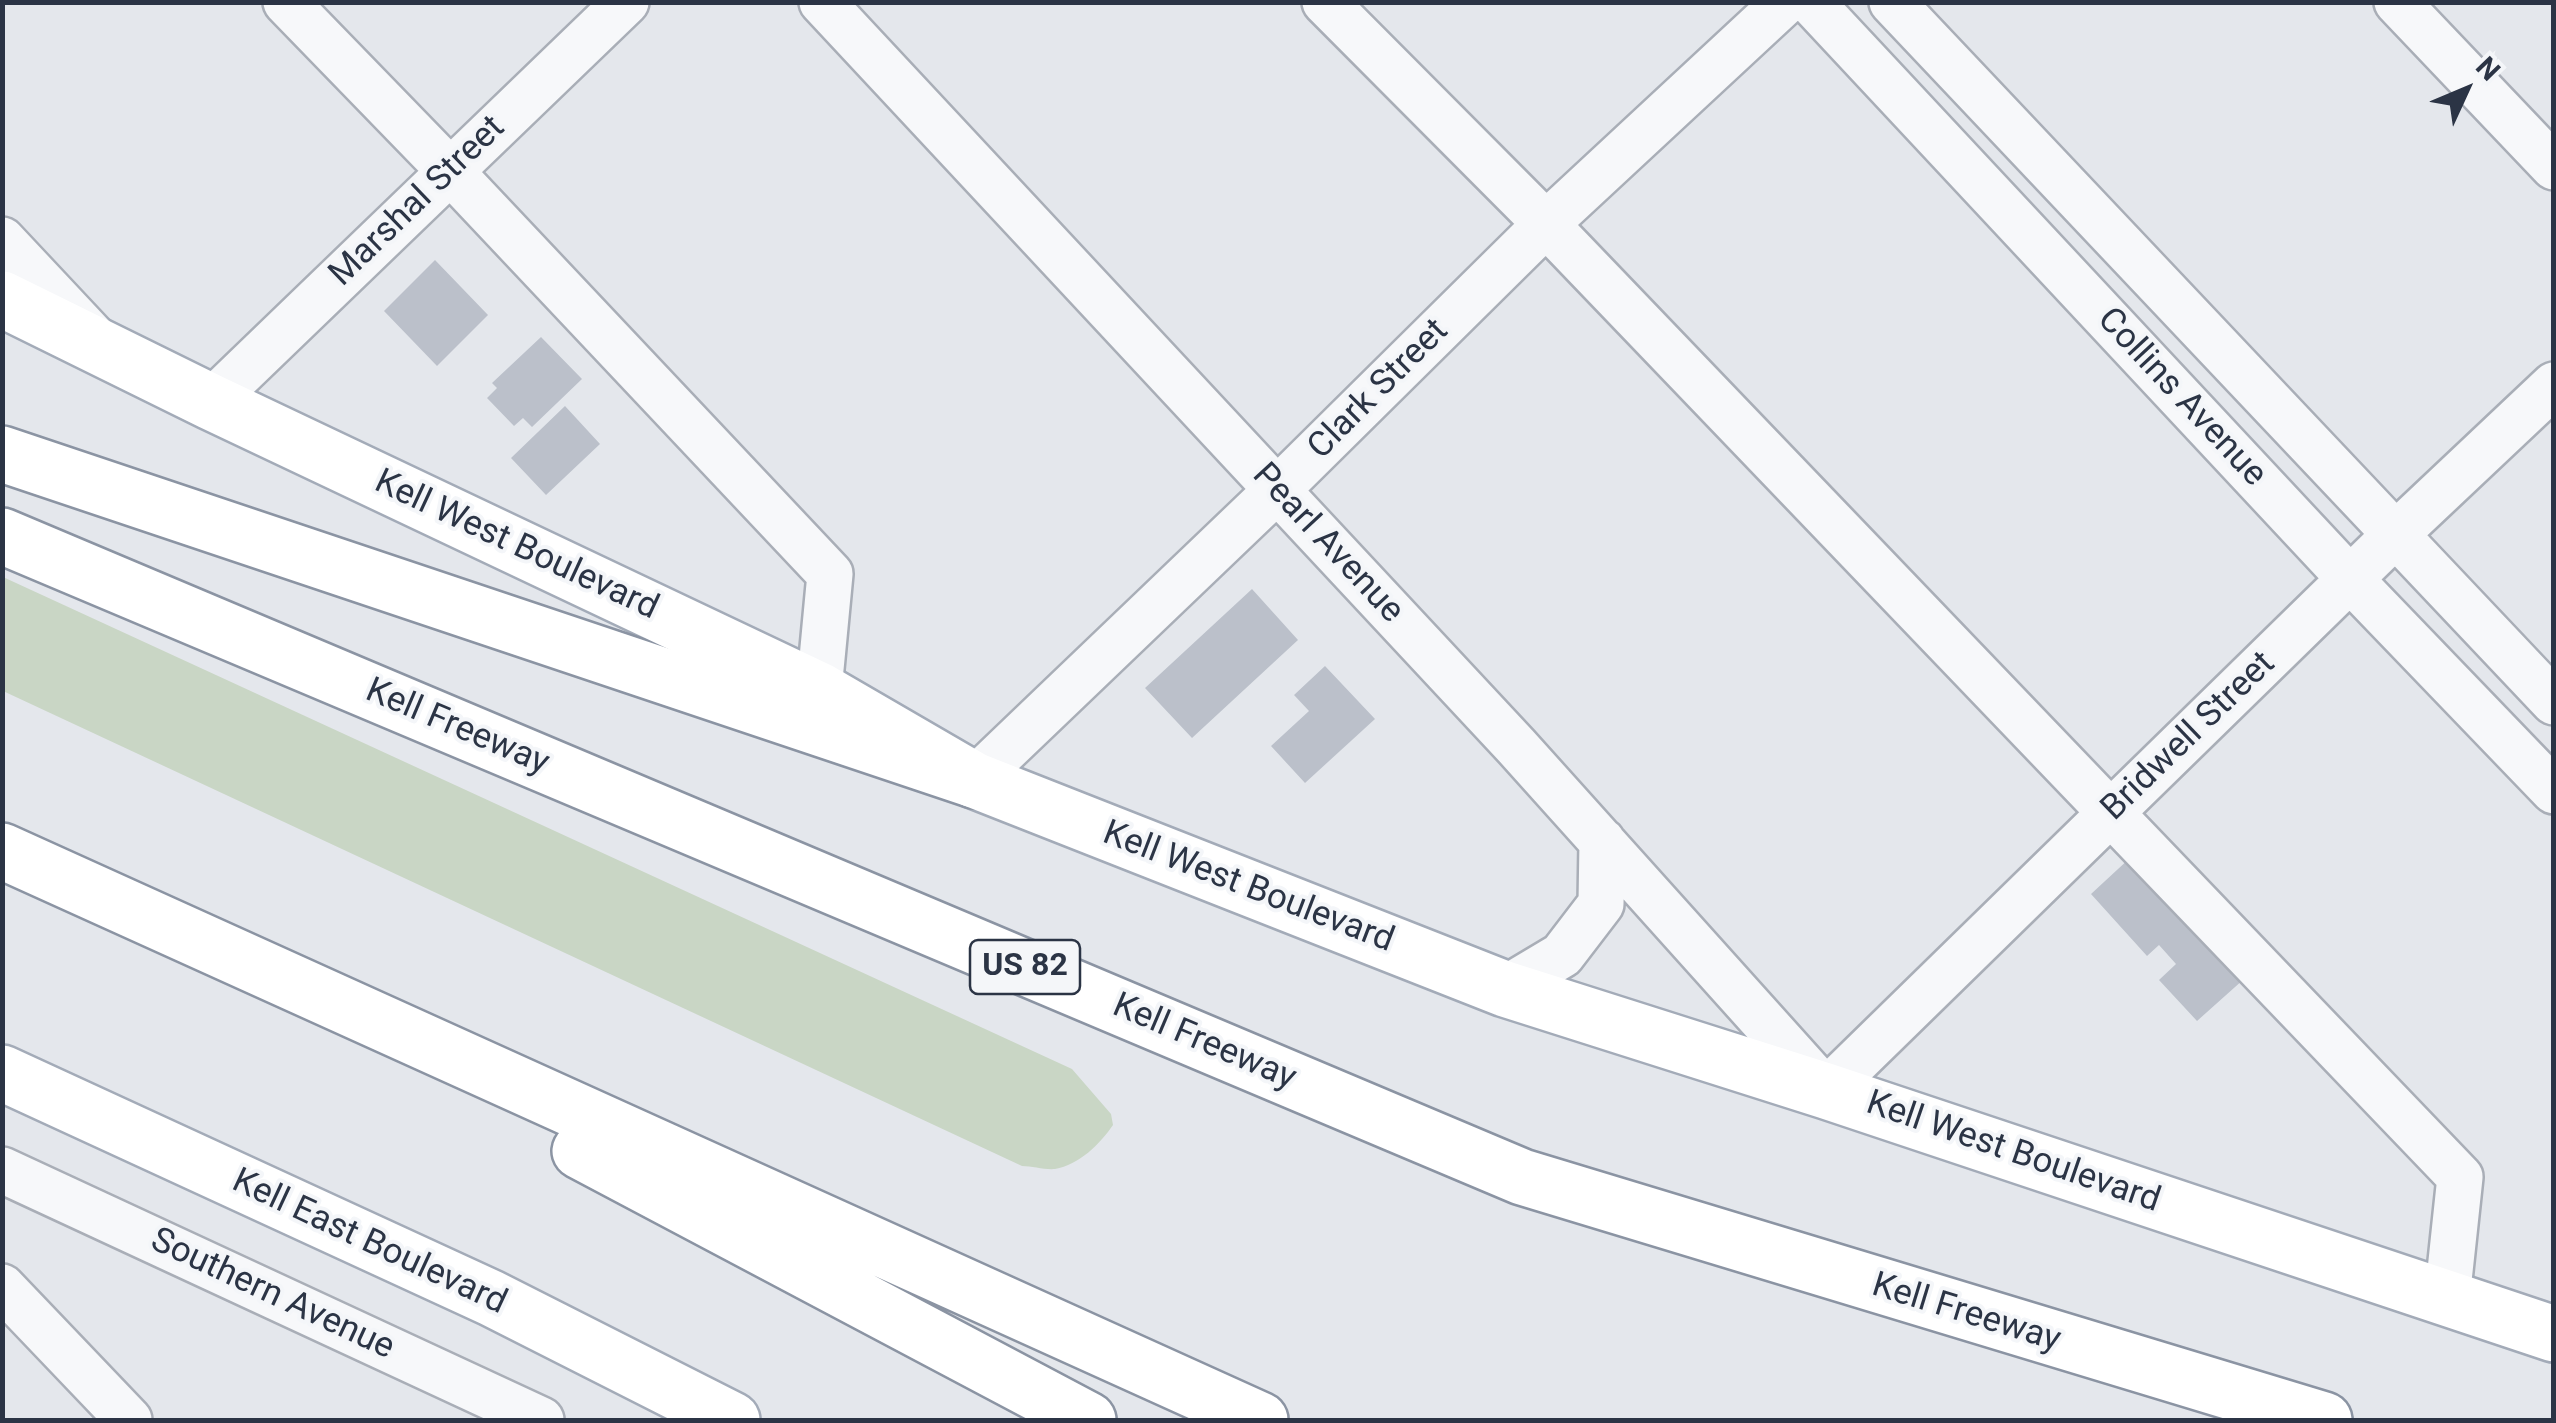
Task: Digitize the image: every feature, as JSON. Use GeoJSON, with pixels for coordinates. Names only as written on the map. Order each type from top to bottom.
{"type":"FeatureCollection","features":[{"type":"Feature","properties":{"kind":"main road","name":"Kell West Boulevard"},"geometry":{"type":"LineString","coordinates":[[2,298],[210,402],[819,690],[974,780],[1505,989],[1826,1091],[2554,1334]]}},
{"type":"Feature","properties":{"kind":"main road"},"geometry":{"type":"LineString","coordinates":[[2,454],[974,780]]}},
{"type":"Feature","properties":{"kind":"main road","name":"Kell Freeway"},"geometry":{"type":"LineString","coordinates":[[2,536],[1522,1177],[2324,1420]]}},
{"type":"Feature","properties":{"kind":"main road"},"geometry":{"type":"LineString","coordinates":[[2,851],[1255,1417]]}},
{"type":"Feature","properties":{"kind":"main road"},"geometry":{"type":"LineString","coordinates":[[114,903],[1088,1420]]}},
{"type":"Feature","properties":{"kind":"main road","name":"Kell East Boulevard"},"geometry":{"type":"LineString","coordinates":[[2,1074],[491,1298],[732,1420]]}},
{"type":"Feature","properties":{"kind":"street"},"geometry":{"type":"LineString","coordinates":[[286,2],[830,574],[819,690]]}},
{"type":"Feature","properties":{"kind":"street","name":"Marshal Street"},"geometry":{"type":"LineString","coordinates":[[210,402],[626,2]]}},
{"type":"Feature","properties":{"kind":"street","name":"Pearl Avenue"},"geometry":{"type":"LineString","coordinates":[[822,2],[1602,841],[1826,1091]]}},
{"type":"Feature","properties":{"kind":"street"},"geometry":{"type":"LineString","coordinates":[[1325,2],[1546,224],[2460,1177],[2447,1299]]}},
{"type":"Feature","properties":{"kind":"street","name":"Clark Street"},"geometry":{"type":"LineString","coordinates":[[974,780],[1278,490],[1546,224],[1786,2]]}},
{"type":"Feature","properties":{"kind":"street","name":"Collins Avenue"},"geometry":{"type":"LineString","coordinates":[[1811,2],[2350,579],[2554,790]]}},
{"type":"Feature","properties":{"kind":"street","name":"Collins Avenue"},"geometry":{"type":"LineString","coordinates":[[1892,2],[2554,702]]}},
{"type":"Feature","properties":{"kind":"street"},"geometry":{"type":"LineString","coordinates":[[2397,2],[2554,168]]}},
{"type":"Feature","properties":{"kind":"street"},"geometry":{"type":"LineString","coordinates":[[2,240],[105,349]]}},
{"type":"Feature","properties":{"kind":"street","name":"Bridwell Street"},"geometry":{"type":"LineString","coordinates":[[1826,1091],[2395,535],[2554,385]]}},
{"type":"Feature","properties":{"kind":"street"},"geometry":{"type":"LineString","coordinates":[[1505,989],[1562,956],[1601,904],[1602,841]]}},
{"type":"Feature","properties":{"kind":"street","name":"Southern Avenue"},"geometry":{"type":"LineString","coordinates":[[2,1170],[541,1420]]}},
{"type":"Feature","properties":{"kind":"street"},"geometry":{"type":"LineString","coordinates":[[2,1286],[129,1420]]}},
{"type":"Feature","properties":{"kind":"green space"},"geometry":{"type":"Polygon","coordinates":[[[3,577],[1072,1069],[1111,1114],[1113,1125],[1095,1146],[1072,1163],[1055,1169],[1022,1166],[3,691],[3,577]]]}},
{"type":"Feature","properties":{"kind":"building"},"geometry":{"type":"Polygon","coordinates":[[[435,260],[488,315],[437,366],[384,311],[435,260]]]}},
{"type":"Feature","properties":{"kind":"building"},"geometry":{"type":"Polygon","coordinates":[[[541,337],[582,379],[532,427],[523,418],[514,426],[487,398],[497,388],[492,383],[541,337]]]}},
{"type":"Feature","properties":{"kind":"building"},"geometry":{"type":"Polygon","coordinates":[[[565,406],[600,444],[546,495],[511,458],[565,406]]]}},
{"type":"Feature","properties":{"kind":"building"},"geometry":{"type":"Polygon","coordinates":[[[1252,589],[1298,640],[1192,738],[1145,688],[1252,589]]]}},
{"type":"Feature","properties":{"kind":"building"},"geometry":{"type":"Polygon","coordinates":[[[1325,666],[1375,719],[1305,783],[1271,746],[1309,711],[1294,695],[1325,666]]]}},
{"type":"Feature","properties":{"kind":"building"},"geometry":{"type":"Polygon","coordinates":[[[2131,857],[2244,979],[2197,1021],[2159,980],[2176,964],[2159,945],[2147,956],[2091,894],[2131,857]]]}}]}
